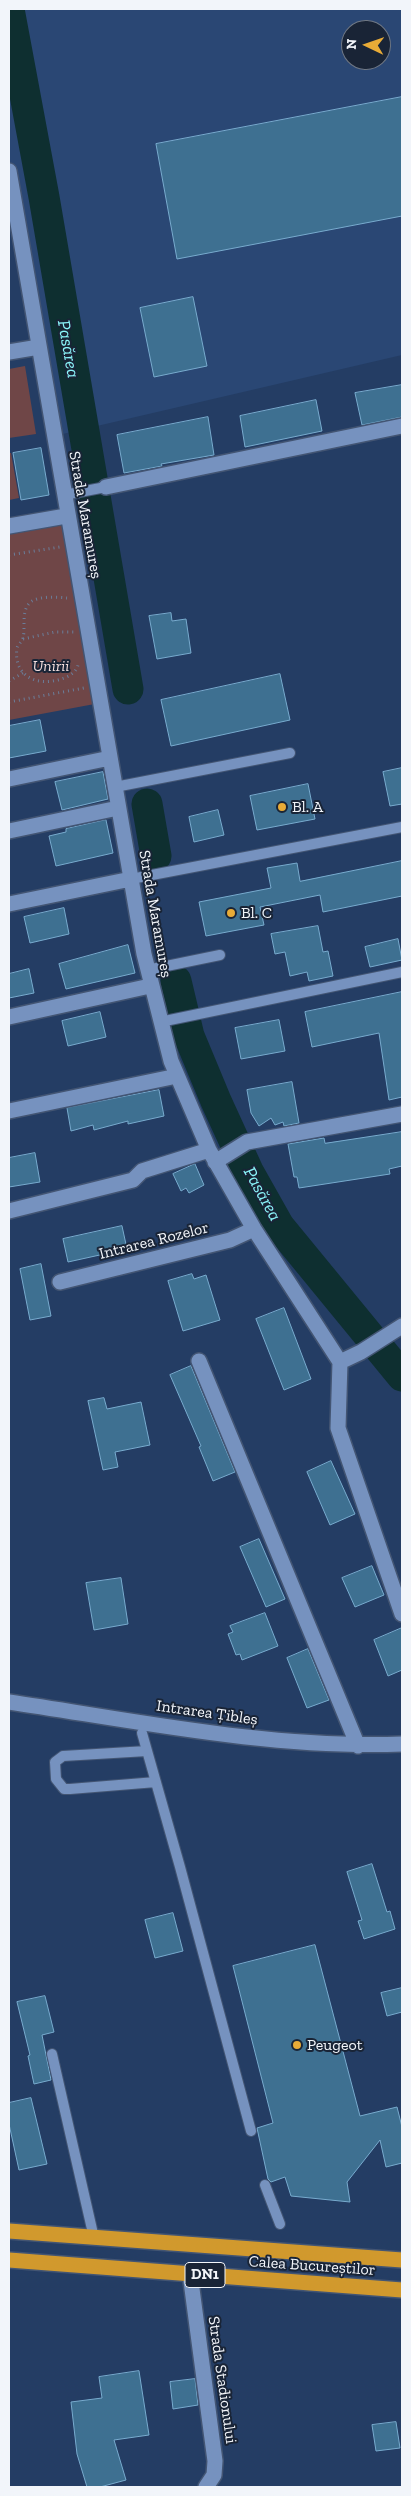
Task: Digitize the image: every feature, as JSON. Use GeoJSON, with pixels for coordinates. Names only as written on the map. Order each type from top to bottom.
{"type":"FeatureCollection","features":[{"type":"Feature","properties":{"kind":"highway","name":"Calea Bucureștilor"},"geometry":{"type":"LineString","coordinates":[[9,2231],[402,2260]]}},
{"type":"Feature","properties":{"kind":"highway","name":"Calea Bucureștilor"},"geometry":{"type":"LineString","coordinates":[[9,2260],[402,2290]]}},
{"type":"Feature","properties":{"kind":"street","name":"Strada Maramureș"},"geometry":{"type":"LineString","coordinates":[[9,172],[66,516],[118,808],[131,879],[154,969],[150,986],[167,1021],[176,1060],[177,1076],[212,1156],[254,1229],[340,1362]]}},
{"type":"Feature","properties":{"kind":"street"},"geometry":{"type":"LineString","coordinates":[[9,352],[39,347]]}},
{"type":"Feature","properties":{"kind":"street"},"geometry":{"type":"LineString","coordinates":[[106,487],[402,426]]}},
{"type":"Feature","properties":{"kind":"street"},"geometry":{"type":"LineString","coordinates":[[9,526],[66,516]]}},
{"type":"Feature","properties":{"kind":"street"},"geometry":{"type":"LineString","coordinates":[[9,779],[110,758]]}},
{"type":"Feature","properties":{"kind":"street"},"geometry":{"type":"LineString","coordinates":[[9,831],[118,808]]}},
{"type":"Feature","properties":{"kind":"street"},"geometry":{"type":"LineString","coordinates":[[9,904],[131,879]]}},
{"type":"Feature","properties":{"kind":"street"},"geometry":{"type":"LineString","coordinates":[[9,1016],[150,986]]}},
{"type":"Feature","properties":{"kind":"street"},"geometry":{"type":"LineString","coordinates":[[9,1111],[177,1076]]}},
{"type":"Feature","properties":{"kind":"street"},"geometry":{"type":"LineString","coordinates":[[9,1211],[133,1180],[142,1171],[212,1156],[247,1142],[402,1114]]}},
{"type":"Feature","properties":{"kind":"street","name":"Intrarea Rozelor"},"geometry":{"type":"LineString","coordinates":[[60,1282],[230,1240],[254,1229]]}},
{"type":"Feature","properties":{"kind":"street"},"geometry":{"type":"LineString","coordinates":[[402,1326],[361,1352],[340,1362],[336,1414],[338,1428],[402,1614]]}},
{"type":"Feature","properties":{"kind":"street"},"geometry":{"type":"LineString","coordinates":[[199,1361],[358,1746]]}},
{"type":"Feature","properties":{"kind":"street","name":"Intrarea Țibleș"},"geometry":{"type":"LineString","coordinates":[[9,1702],[283,1741],[358,1746],[402,1744]]}},
{"type":"Feature","properties":{"kind":"street","name":"Strada Stadionului"},"geometry":{"type":"LineString","coordinates":[[190,2274],[215,2461],[214,2475],[206,2487]]}},
{"type":"Feature","properties":{"kind":"lane"},"geometry":{"type":"LineString","coordinates":[[64,495],[106,487]]}},
{"type":"Feature","properties":{"kind":"lane"},"geometry":{"type":"LineString","coordinates":[[115,787],[290,753]]}},
{"type":"Feature","properties":{"kind":"lane"},"geometry":{"type":"LineString","coordinates":[[131,879],[402,827]]}},
{"type":"Feature","properties":{"kind":"lane"},"geometry":{"type":"LineString","coordinates":[[154,969],[220,955]]}},
{"type":"Feature","properties":{"kind":"lane"},"geometry":{"type":"LineString","coordinates":[[167,1021],[402,972]]}},
{"type":"Feature","properties":{"kind":"lane"},"geometry":{"type":"LineString","coordinates":[[142,1733],[251,2131]]}},
{"type":"Feature","properties":{"kind":"lane"},"geometry":{"type":"LineString","coordinates":[[147,1751],[63,1756],[55,1762],[56,1779],[64,1788],[70,1789],[156,1782]]}},
{"type":"Feature","properties":{"kind":"lane"},"geometry":{"type":"LineString","coordinates":[[52,2054],[94,2238]]}},
{"type":"Feature","properties":{"kind":"lane"},"geometry":{"type":"LineString","coordinates":[[265,2185],[280,2224]]}},
{"type":"Feature","properties":{"kind":"path"},"geometry":{"type":"LineString","coordinates":[[9,555],[60,546]]}},
{"type":"Feature","properties":{"kind":"path"},"geometry":{"type":"LineString","coordinates":[[71,598],[54,597],[32,601],[23,620],[23,639],[18,646],[17,659],[23,673],[34,681],[52,682],[67,677],[76,670],[78,662]]}},
{"type":"Feature","properties":{"kind":"path"},"geometry":{"type":"LineString","coordinates":[[23,639],[55,632],[78,632],[76,624]]}},
{"type":"Feature","properties":{"kind":"path"},"geometry":{"type":"LineString","coordinates":[[9,681],[23,673]]}},
{"type":"Feature","properties":{"kind":"path"},"geometry":{"type":"LineString","coordinates":[[9,702],[97,685]]}},
{"type":"Feature","properties":{"kind":"shaded area"},"geometry":{"type":"Polygon","coordinates":[[[9,9],[402,9],[402,355],[54,436],[9,171],[9,9]]]}},
{"type":"Feature","properties":{"kind":"green space"},"geometry":{"type":"Polygon","coordinates":[[[25,366],[36,434],[9,438],[9,369],[25,366]]]}},
{"type":"Feature","properties":{"kind":"green space"},"geometry":{"type":"Polygon","coordinates":[[[9,453],[11,453],[19,498],[9,500],[9,453]]]}},
{"type":"Feature","properties":{"kind":"green space","name":"Unirii"},"geometry":{"type":"Polygon","coordinates":[[[66,516],[100,703],[9,720],[9,526],[66,516]]]}},
{"type":"Feature","properties":{"kind":"building"},"geometry":{"type":"Polygon","coordinates":[[[402,97],[402,216],[177,259],[156,144],[402,97]]]}},
{"type":"Feature","properties":{"kind":"building"},"geometry":{"type":"Polygon","coordinates":[[[193,297],[207,366],[154,377],[140,308],[193,297]]]}},
{"type":"Feature","properties":{"kind":"building"},"geometry":{"type":"Polygon","coordinates":[[[402,385],[402,417],[362,425],[355,393],[402,385]]]}},
{"type":"Feature","properties":{"kind":"building"},"geometry":{"type":"Polygon","coordinates":[[[316,400],[322,431],[245,447],[240,416],[316,400]]]}},
{"type":"Feature","properties":{"kind":"building"},"geometry":{"type":"Polygon","coordinates":[[[208,417],[214,455],[161,464],[162,466],[124,473],[117,435],[208,417]]]}},
{"type":"Feature","properties":{"kind":"building"},"geometry":{"type":"Polygon","coordinates":[[[41,448],[49,495],[21,500],[13,453],[41,448]]]}},
{"type":"Feature","properties":{"kind":"building"},"geometry":{"type":"Polygon","coordinates":[[[171,613],[172,621],[186,619],[191,653],[157,659],[149,616],[171,613]]]}},
{"type":"Feature","properties":{"kind":"building"},"geometry":{"type":"Polygon","coordinates":[[[280,674],[290,720],[171,746],[161,700],[280,674]]]}},
{"type":"Feature","properties":{"kind":"building"},"geometry":{"type":"Polygon","coordinates":[[[40,720],[46,751],[9,758],[9,726],[40,720]]]}},
{"type":"Feature","properties":{"kind":"building"},"geometry":{"type":"Polygon","coordinates":[[[402,768],[402,804],[390,806],[383,772],[402,768]]]}},
{"type":"Feature","properties":{"kind":"building"},"geometry":{"type":"Polygon","coordinates":[[[103,772],[108,799],[62,810],[55,782],[103,772]]]}},
{"type":"Feature","properties":{"kind":"building","name":"Bl. A"},"geometry":{"type":"Polygon","coordinates":[[[308,784],[315,819],[257,830],[250,796],[308,784]]]}},
{"type":"Feature","properties":{"kind":"building"},"geometry":{"type":"Polygon","coordinates":[[[218,810],[224,835],[194,842],[189,817],[218,810]]]}},
{"type":"Feature","properties":{"kind":"building"},"geometry":{"type":"Polygon","coordinates":[[[106,820],[113,853],[56,866],[49,836],[66,832],[66,829],[106,820]]]}},
{"type":"Feature","properties":{"kind":"building"},"geometry":{"type":"Polygon","coordinates":[[[402,861],[402,896],[323,912],[320,895],[260,907],[264,925],[206,936],[199,902],[271,888],[267,868],[297,863],[300,881],[402,861]]]}},
{"type":"Feature","properties":{"kind":"building"},"geometry":{"type":"Polygon","coordinates":[[[64,908],[69,934],[30,943],[24,917],[64,908]]]}},
{"type":"Feature","properties":{"kind":"building"},"geometry":{"type":"Polygon","coordinates":[[[318,926],[323,952],[328,951],[333,976],[309,981],[307,972],[290,976],[285,952],[275,954],[271,934],[318,926]]]}},
{"type":"Feature","properties":{"kind":"building"},"geometry":{"type":"Polygon","coordinates":[[[398,939],[402,960],[370,967],[365,947],[398,939]]]}},
{"type":"Feature","properties":{"kind":"building"},"geometry":{"type":"Polygon","coordinates":[[[128,945],[135,973],[66,989],[59,964],[128,945]]]}},
{"type":"Feature","properties":{"kind":"building"},"geometry":{"type":"Polygon","coordinates":[[[29,969],[34,993],[9,998],[9,974],[29,969]]]}},
{"type":"Feature","properties":{"kind":"building"},"geometry":{"type":"Polygon","coordinates":[[[402,992],[402,1097],[389,1100],[379,1033],[312,1047],[305,1012],[402,992]]]}},
{"type":"Feature","properties":{"kind":"building"},"geometry":{"type":"Polygon","coordinates":[[[100,1012],[106,1037],[68,1046],[62,1021],[100,1012]]]}},
{"type":"Feature","properties":{"kind":"building"},"geometry":{"type":"Polygon","coordinates":[[[279,1020],[285,1051],[241,1059],[235,1028],[279,1020]]]}},
{"type":"Feature","properties":{"kind":"building"},"geometry":{"type":"Polygon","coordinates":[[[292,1082],[299,1123],[284,1126],[283,1122],[275,1125],[271,1118],[259,1126],[251,1113],[247,1090],[292,1082]]]}},
{"type":"Feature","properties":{"kind":"building"},"geometry":{"type":"Polygon","coordinates":[[[159,1090],[164,1116],[128,1124],[128,1121],[94,1130],[93,1125],[71,1131],[67,1108],[159,1090]]]}},
{"type":"Feature","properties":{"kind":"building"},"geometry":{"type":"Polygon","coordinates":[[[402,1132],[402,1166],[389,1169],[390,1174],[299,1188],[297,1177],[294,1177],[288,1144],[324,1138],[325,1143],[402,1132]]]}},
{"type":"Feature","properties":{"kind":"building"},"geometry":{"type":"Polygon","coordinates":[[[35,1153],[40,1182],[9,1187],[9,1158],[35,1153]]]}},
{"type":"Feature","properties":{"kind":"building"},"geometry":{"type":"Polygon","coordinates":[[[195,1164],[204,1185],[189,1193],[186,1188],[181,1191],[173,1174],[195,1164]]]}},
{"type":"Feature","properties":{"kind":"building"},"geometry":{"type":"Polygon","coordinates":[[[122,1226],[127,1249],[68,1262],[63,1239],[122,1226]]]}},
{"type":"Feature","properties":{"kind":"building"},"geometry":{"type":"Polygon","coordinates":[[[41,1264],[51,1316],[30,1320],[20,1269],[41,1264]]]}},
{"type":"Feature","properties":{"kind":"building"},"geometry":{"type":"Polygon","coordinates":[[[192,1274],[194,1279],[206,1275],[220,1320],[183,1331],[168,1281],[192,1274]]]}},
{"type":"Feature","properties":{"kind":"building"},"geometry":{"type":"Polygon","coordinates":[[[284,1308],[311,1379],[284,1390],[256,1319],[284,1308]]]}},
{"type":"Feature","properties":{"kind":"building"},"geometry":{"type":"Polygon","coordinates":[[[191,1366],[235,1472],[213,1481],[199,1447],[201,1446],[170,1375],[191,1366]]]}},
{"type":"Feature","properties":{"kind":"building"},"geometry":{"type":"Polygon","coordinates":[[[104,1398],[107,1409],[141,1402],[150,1445],[115,1452],[118,1467],[103,1470],[88,1401],[104,1398]]]}},
{"type":"Feature","properties":{"kind":"building"},"geometry":{"type":"Polygon","coordinates":[[[331,1461],[355,1514],[330,1525],[307,1472],[331,1461]]]}},
{"type":"Feature","properties":{"kind":"building"},"geometry":{"type":"Polygon","coordinates":[[[259,1539],[285,1599],[266,1607],[240,1547],[259,1539]]]}},
{"type":"Feature","properties":{"kind":"building"},"geometry":{"type":"Polygon","coordinates":[[[372,1566],[384,1595],[355,1607],[342,1578],[372,1566]]]}},
{"type":"Feature","properties":{"kind":"building"},"geometry":{"type":"Polygon","coordinates":[[[121,1578],[128,1624],[94,1630],[86,1583],[121,1578]]]}},
{"type":"Feature","properties":{"kind":"building"},"geometry":{"type":"Polygon","coordinates":[[[265,1613],[278,1646],[242,1660],[240,1654],[236,1655],[228,1634],[233,1632],[230,1626],[265,1613]]]}},
{"type":"Feature","properties":{"kind":"building"},"geometry":{"type":"Polygon","coordinates":[[[402,1628],[402,1670],[388,1676],[374,1640],[402,1628]]]}},
{"type":"Feature","properties":{"kind":"building"},"geometry":{"type":"Polygon","coordinates":[[[308,1649],[329,1700],[307,1708],[287,1658],[308,1649]]]}},
{"type":"Feature","properties":{"kind":"building"},"geometry":{"type":"Polygon","coordinates":[[[372,1864],[387,1912],[390,1911],[395,1929],[364,1939],[358,1921],[362,1920],[347,1872],[372,1864]]]}},
{"type":"Feature","properties":{"kind":"building"},"geometry":{"type":"Polygon","coordinates":[[[173,1913],[183,1951],[155,1958],[145,1920],[173,1913]]]}},
{"type":"Feature","properties":{"kind":"building","name":"Peugeot"},"geometry":{"type":"Polygon","coordinates":[[[315,1945],[360,2116],[397,2107],[402,2127],[402,2163],[386,2167],[380,2140],[347,2182],[350,2202],[291,2196],[285,2177],[271,2182],[268,2179],[257,2128],[273,2123],[233,1966],[315,1945]]]}},
{"type":"Feature","properties":{"kind":"building"},"geometry":{"type":"Polygon","coordinates":[[[402,1988],[402,2012],[387,2016],[381,1993],[402,1988]]]}},
{"type":"Feature","properties":{"kind":"building"},"geometry":{"type":"Polygon","coordinates":[[[45,1996],[54,2032],[42,2035],[51,2080],[34,2084],[28,2056],[30,2055],[17,2002],[45,1996]]]}},
{"type":"Feature","properties":{"kind":"building"},"geometry":{"type":"Polygon","coordinates":[[[31,2098],[47,2164],[19,2170],[9,2124],[9,2103],[31,2098]]]}},
{"type":"Feature","properties":{"kind":"building"},"geometry":{"type":"Polygon","coordinates":[[[139,2371],[149,2435],[114,2440],[126,2480],[100,2487],[87,2487],[77,2454],[71,2402],[102,2398],[99,2377],[139,2371]]]}},
{"type":"Feature","properties":{"kind":"building"},"geometry":{"type":"Polygon","coordinates":[[[195,2379],[198,2405],[173,2409],[170,2382],[195,2379]]]}},
{"type":"Feature","properties":{"kind":"building"},"geometry":{"type":"Polygon","coordinates":[[[396,2422],[400,2448],[376,2451],[372,2425],[396,2422]]]}},
{"type":"Feature","properties":{"kind":"waterway","name":"Pasărea"},"geometry":{"type":"LineString","coordinates":[[9,9],[44,197],[128,689]]}},
{"type":"Feature","properties":{"kind":"waterway","name":"Pasărea"},"geometry":{"type":"LineString","coordinates":[[147,804],[156,856]]}},
{"type":"Feature","properties":{"kind":"waterway","name":"Pasărea"},"geometry":{"type":"LineString","coordinates":[[176,981],[189,1036],[216,1101],[248,1171],[279,1226],[402,1376]]}},
{"type":"Feature","properties":{"kind":"place","name":"Bl. A"},"geometry":{"type":"Point","coordinates":[282,807]}},
{"type":"Feature","properties":{"kind":"place","name":"Bl. C"},"geometry":{"type":"Point","coordinates":[231,913]}},
{"type":"Feature","properties":{"kind":"place","name":"Peugeot"},"geometry":{"type":"Point","coordinates":[297,2045]}}]}
